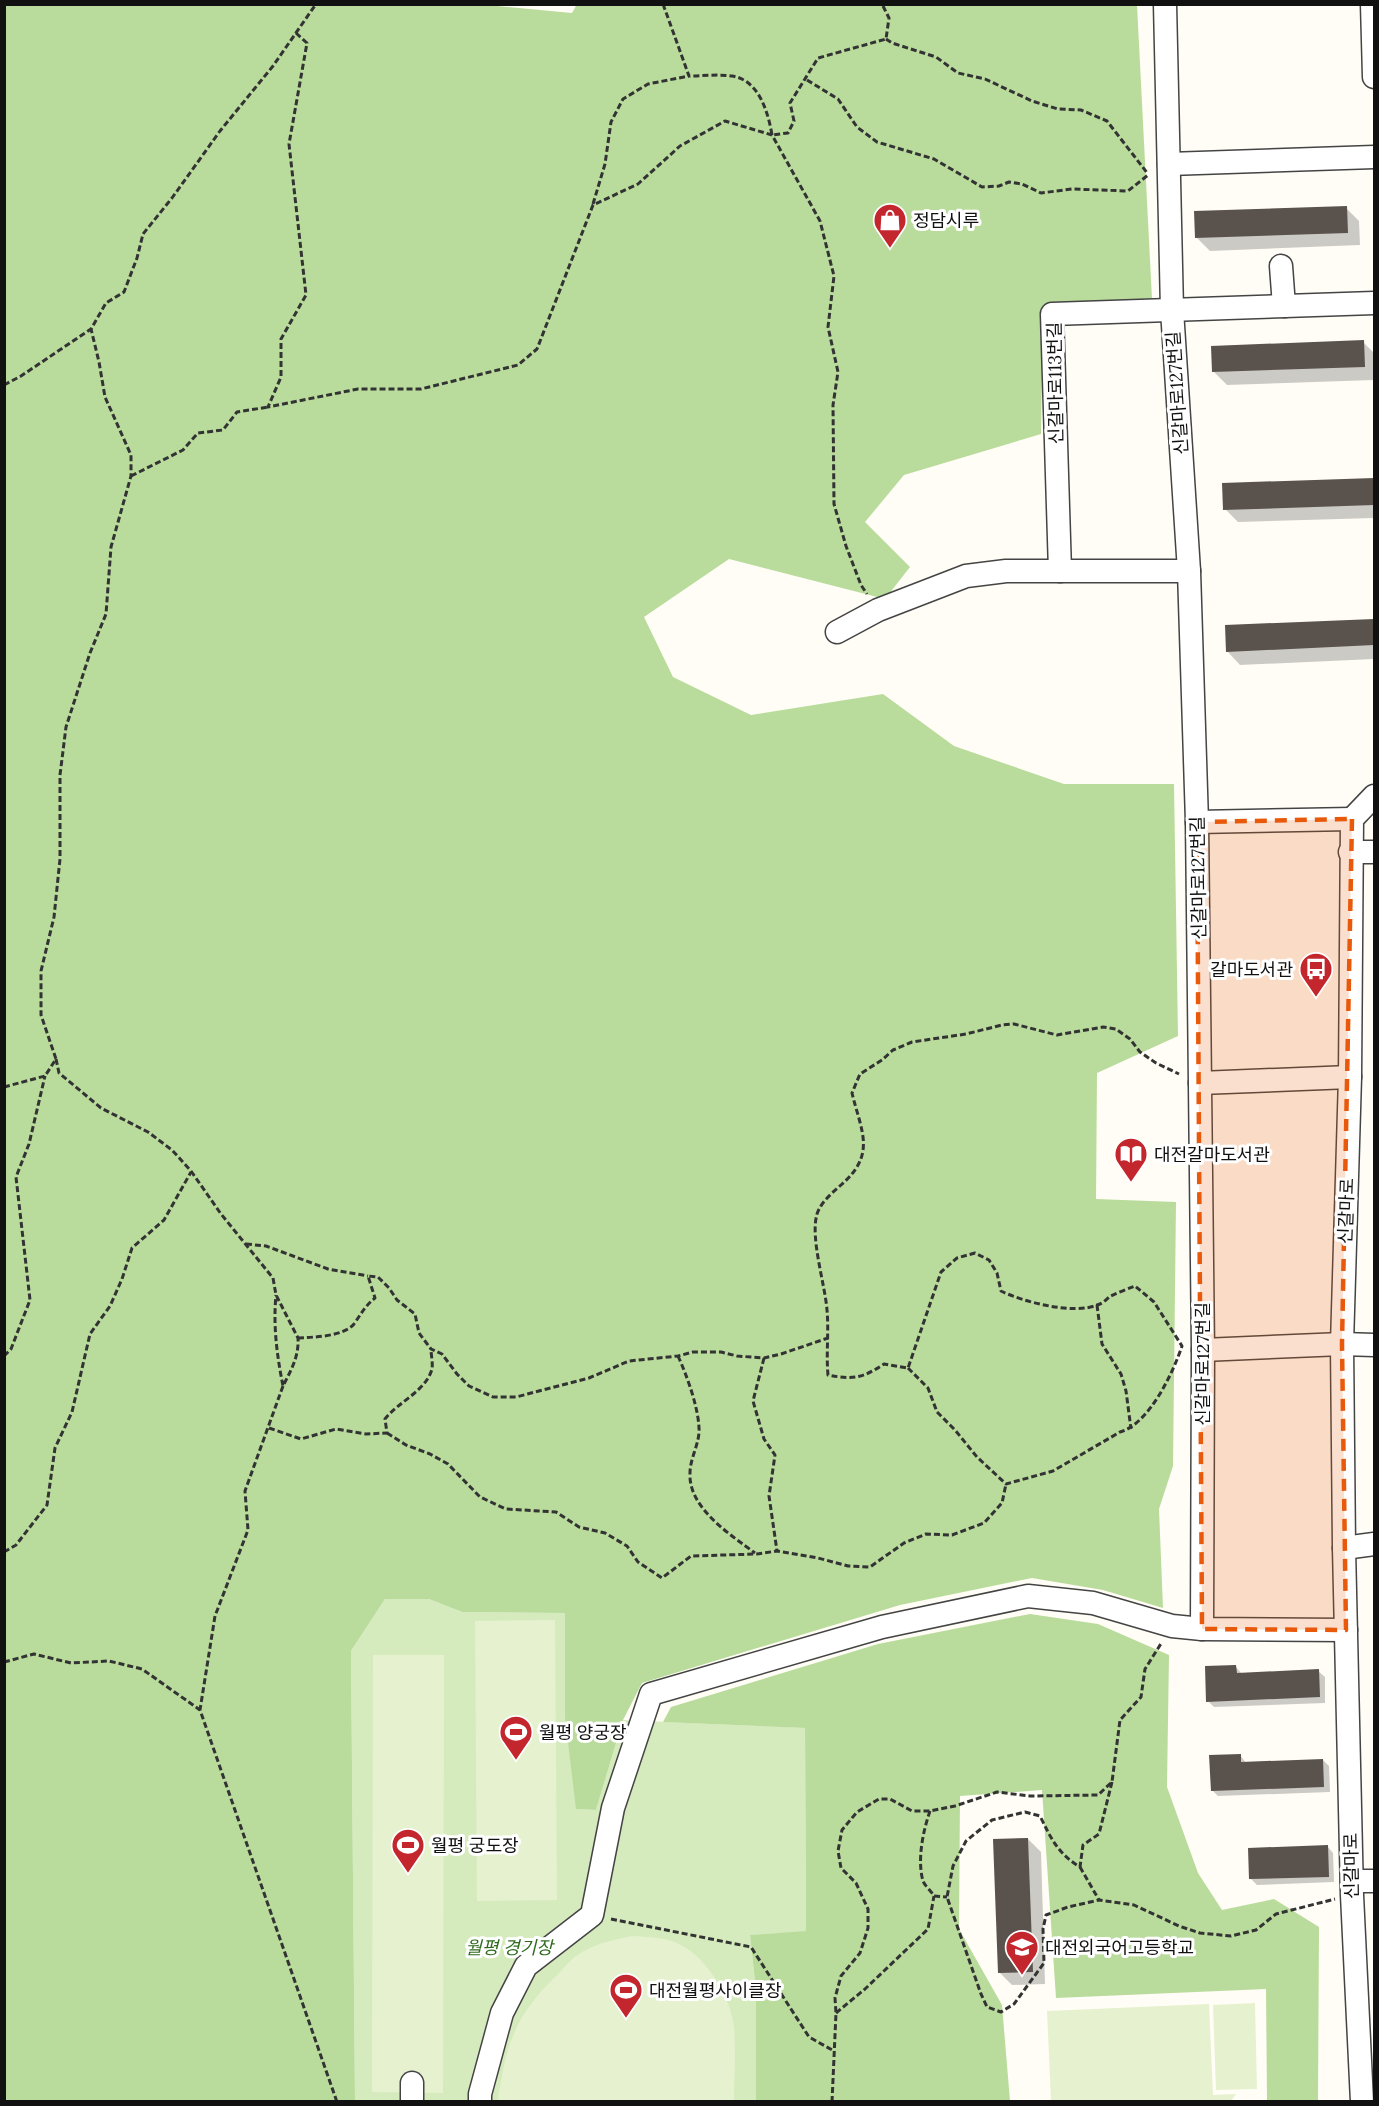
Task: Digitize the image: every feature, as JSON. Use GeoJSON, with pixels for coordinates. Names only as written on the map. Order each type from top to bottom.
{"type":"FeatureCollection","features":[{"type":"Feature","properties":{"kind":"street","name":"신갈마로127번길"},"geometry":{"type":"LineString","coordinates":[[1165,4],[1172,310],[1189,571],[1197,822],[1203,1350],[1202,1629]]}},
{"type":"Feature","properties":{"kind":"street"},"geometry":{"type":"LineString","coordinates":[[1372,4],[1374,78]]}},
{"type":"Feature","properties":{"kind":"street"},"geometry":{"type":"LineString","coordinates":[[1169,164],[1374,157]]}},
{"type":"Feature","properties":{"kind":"street"},"geometry":{"type":"LineString","coordinates":[[1281,266],[1284,306]]}},
{"type":"Feature","properties":{"kind":"street","name":"신갈마로113번길"},"geometry":{"type":"LineString","coordinates":[[1060,571],[1052,314],[1374,303]]}},
{"type":"Feature","properties":{"kind":"street"},"geometry":{"type":"LineString","coordinates":[[837,632],[878,610],[966,576],[1006,571],[1189,571]]}},
{"type":"Feature","properties":{"kind":"street"},"geometry":{"type":"LineString","coordinates":[[1197,822],[1352,819],[1374,796]]}},
{"type":"Feature","properties":{"kind":"street","name":"신갈마로"},"geometry":{"type":"LineString","coordinates":[[1352,819],[1350,1077],[1342,1344],[1352,1888],[1362,2102]]}},
{"type":"Feature","properties":{"kind":"street"},"geometry":{"type":"LineString","coordinates":[[1350,852],[1374,852]]}},
{"type":"Feature","properties":{"kind":"street"},"geometry":{"type":"LineString","coordinates":[[1200,1083],[1350,1077]]}},
{"type":"Feature","properties":{"kind":"street"},"geometry":{"type":"LineString","coordinates":[[1203,1350],[1342,1344],[1374,1345]]}},
{"type":"Feature","properties":{"kind":"street"},"geometry":{"type":"LineString","coordinates":[[1344,1548],[1374,1544]]}},
{"type":"Feature","properties":{"kind":"street"},"geometry":{"type":"LineString","coordinates":[[480,2102],[480,2094],[502,2013],[526,1966],[592,1915],[613,1808],[651,1694],[882,1627],[1028,1596],[1093,1603],[1172,1626],[1202,1629],[1346,1630]]}},
{"type":"Feature","properties":{"kind":"street"},"geometry":{"type":"LineString","coordinates":[[1352,1888],[1374,1881]]}},
{"type":"Feature","properties":{"kind":"path"},"geometry":{"type":"LineString","coordinates":[[4,385],[91,329],[106,303],[124,292],[144,234],[220,131],[273,66],[316,4]]}},
{"type":"Feature","properties":{"kind":"path"},"geometry":{"type":"LineString","coordinates":[[663,4],[689,76]]}},
{"type":"Feature","properties":{"kind":"path"},"geometry":{"type":"LineString","coordinates":[[882,4],[889,18],[886,39]]}},
{"type":"Feature","properties":{"kind":"path"},"geometry":{"type":"LineString","coordinates":[[268,407],[281,377],[281,339],[306,295],[289,144],[307,43],[296,33]]}},
{"type":"Feature","properties":{"kind":"path"},"geometry":{"type":"LineString","coordinates":[[593,205],[638,184],[680,146],[725,121],[772,135],[788,132],[794,121],[790,104],[818,58],[886,39],[936,57],[958,73],[985,79],[1032,101],[1058,109],[1081,110],[1107,121],[1148,175]]}},
{"type":"Feature","properties":{"kind":"path"},"geometry":{"type":"LineString","coordinates":[[131,476],[183,450],[198,433],[223,430],[237,412],[358,389],[421,389],[518,364],[537,349],[593,205],[605,164],[611,122],[623,99],[648,84],[689,76],[734,76],[755,88],[768,115],[772,135],[820,221],[834,276],[828,327],[838,372],[833,405],[834,504],[846,546],[861,585],[878,610]]}},
{"type":"Feature","properties":{"kind":"path"},"geometry":{"type":"LineString","coordinates":[[806,80],[838,99],[856,126],[877,142],[934,159],[982,187],[999,186],[1009,182],[1022,184],[1041,194],[1072,189],[1128,191],[1148,175],[1169,164]]}},
{"type":"Feature","properties":{"kind":"path"},"geometry":{"type":"LineString","coordinates":[[91,329],[105,397],[130,455],[131,476],[111,547],[106,614],[90,653],[66,727],[60,775],[59,871],[54,917],[41,971],[41,1015],[59,1073],[101,1108],[148,1132],[172,1150],[273,1278],[276,1295],[274,1314],[278,1340],[277,1357],[283,1386]]}},
{"type":"Feature","properties":{"kind":"path"},"geometry":{"type":"LineString","coordinates":[[1006,1484],[977,1457],[956,1430],[936,1412],[928,1388],[908,1368],[884,1364],[866,1376],[841,1378],[828,1375],[825,1294],[816,1237],[818,1213],[830,1193],[854,1171],[864,1149],[864,1136],[852,1093],[860,1074],[893,1050],[912,1042],[1014,1024],[1057,1035],[1103,1027],[1116,1029],[1130,1039],[1140,1052],[1156,1063],[1200,1083]]}},
{"type":"Feature","properties":{"kind":"path"},"geometry":{"type":"LineString","coordinates":[[4,1356],[11,1349],[30,1300],[16,1177],[29,1144],[45,1076],[56,1059]]}},
{"type":"Feature","properties":{"kind":"path"},"geometry":{"type":"LineString","coordinates":[[4,1087],[45,1076]]}},
{"type":"Feature","properties":{"kind":"path"},"geometry":{"type":"LineString","coordinates":[[4,1552],[16,1545],[47,1505],[55,1448],[72,1412],[90,1334],[110,1306],[132,1248],[164,1221],[191,1172]]}},
{"type":"Feature","properties":{"kind":"path"},"geometry":{"type":"LineString","coordinates":[[245,1244],[266,1246],[328,1269],[378,1277],[397,1300],[415,1314],[419,1333],[431,1349],[442,1354],[469,1386],[493,1397],[516,1397],[589,1378],[629,1361],[678,1356],[693,1352],[721,1352],[737,1356],[765,1358],[828,1338]]}},
{"type":"Feature","properties":{"kind":"path"},"geometry":{"type":"LineString","coordinates":[[908,1368],[941,1272],[957,1258],[975,1253],[989,1260],[997,1273],[1001,1291],[1014,1298],[1057,1307],[1081,1308],[1097,1305],[1135,1286],[1154,1302],[1182,1346],[1173,1371],[1151,1406],[1131,1429],[1120,1432],[1053,1471],[1006,1484]]}},
{"type":"Feature","properties":{"kind":"path"},"geometry":{"type":"LineString","coordinates":[[298,1338],[332,1335],[352,1327],[365,1306],[375,1298],[368,1276]]}},
{"type":"Feature","properties":{"kind":"path"},"geometry":{"type":"LineString","coordinates":[[276,1295],[298,1338],[297,1360],[283,1386],[245,1491],[248,1530],[215,1616],[200,1710],[338,2102]]}},
{"type":"Feature","properties":{"kind":"path"},"geometry":{"type":"LineString","coordinates":[[1097,1305],[1102,1344],[1121,1374],[1126,1391],[1131,1429]]}},
{"type":"Feature","properties":{"kind":"path"},"geometry":{"type":"LineString","coordinates":[[387,1432],[385,1419],[393,1409],[407,1400],[421,1386],[432,1369],[431,1349]]}},
{"type":"Feature","properties":{"kind":"path"},"geometry":{"type":"LineString","coordinates":[[678,1356],[688,1379],[699,1429],[690,1474],[692,1490],[704,1509],[722,1528],[757,1554]]}},
{"type":"Feature","properties":{"kind":"path"},"geometry":{"type":"LineString","coordinates":[[765,1358],[753,1401],[764,1439],[775,1455],[769,1496],[777,1551]]}},
{"type":"Feature","properties":{"kind":"path"},"geometry":{"type":"LineString","coordinates":[[269,1428],[300,1439],[336,1429],[366,1434],[387,1432],[406,1445],[448,1464],[480,1497],[506,1509],[556,1512],[579,1527],[605,1533],[627,1546],[638,1562],[662,1578],[691,1556],[757,1554],[777,1551],[848,1566],[870,1567],[904,1543],[926,1534],[951,1535],[984,1523],[1002,1503],[1006,1484]]}},
{"type":"Feature","properties":{"kind":"path"},"geometry":{"type":"LineString","coordinates":[[1080,1867],[1083,1845],[1099,1834],[1112,1782],[1120,1720],[1141,1697],[1145,1669],[1172,1626]]}},
{"type":"Feature","properties":{"kind":"path"},"geometry":{"type":"LineString","coordinates":[[4,1662],[34,1654],[71,1663],[109,1661],[142,1669],[200,1710]]}},
{"type":"Feature","properties":{"kind":"path"},"geometry":{"type":"LineString","coordinates":[[832,2102],[835,1998],[841,1976],[860,1953],[868,1928],[868,1909],[863,1896],[856,1883],[841,1868],[838,1851],[842,1830],[857,1812],[879,1799],[890,1799],[912,1811],[930,1811],[955,1806],[997,1792],[1030,1796],[1098,1795],[1112,1782]]}},
{"type":"Feature","properties":{"kind":"path"},"geometry":{"type":"LineString","coordinates":[[836,2013],[865,1989],[928,1929],[934,1896],[924,1883],[921,1869],[922,1835],[930,1811]]}},
{"type":"Feature","properties":{"kind":"path"},"geometry":{"type":"LineString","coordinates":[[1099,1900],[1080,1867],[1065,1858],[1053,1843],[1040,1816],[1025,1812],[992,1820],[966,1841],[953,1866],[947,1897],[987,2007],[1001,2012],[1014,2004],[1044,1963],[1043,1929],[1046,1915],[1068,1907],[1099,1900],[1134,1905],[1200,1933],[1231,1936],[1256,1930],[1276,1914],[1352,1888]]}},
{"type":"Feature","properties":{"kind":"path"},"geometry":{"type":"LineString","coordinates":[[934,1896],[947,1897]]}},
{"type":"Feature","properties":{"kind":"path"},"geometry":{"type":"LineString","coordinates":[[592,1915],[751,1947],[809,2037],[834,2051]]}},
{"type":"Feature","properties":{"kind":"highlighted area"},"geometry":{"type":"Polygon","coordinates":[[[1352,819],[1342,1344],[1346,1630],[1202,1629],[1197,822],[1352,819]]]}},
{"type":"Feature","properties":{"kind":"green space"},"geometry":{"type":"Polygon","coordinates":[[[477,4],[572,13],[577,4],[1137,5],[1152,299],[1043,305],[1041,434],[904,475],[865,522],[910,567],[885,599],[729,559],[644,617],[673,677],[751,715],[883,694],[954,746],[1064,784],[1174,784],[1178,1036],[1097,1073],[1096,1199],[1176,1202],[1173,1466],[1159,1509],[1163,1608],[1103,1590],[1032,1578],[900,1605],[642,1683],[623,1720],[596,1810],[576,1809],[565,1718],[565,1613],[462,1612],[429,1599],[385,1599],[351,1651],[355,2101],[5,2102],[5,5],[477,4]]]}},
{"type":"Feature","properties":{"kind":"green space","name":"월평 경기장"},"geometry":{"type":"Polygon","coordinates":[[[385,1599],[429,1599],[462,1612],[565,1613],[565,1718],[577,1809],[596,1810],[623,1720],[805,1728],[806,1932],[750,1935],[756,1991],[756,2101],[355,2101],[351,1651],[385,1599]]]}},
{"type":"Feature","properties":{"kind":"green space"},"geometry":{"type":"Polygon","coordinates":[[[1030,1614],[1098,1624],[1169,1655],[1167,1787],[1198,1873],[1222,1910],[1274,1899],[1319,1927],[1318,2101],[1267,2101],[1266,1989],[1056,1998],[1042,1790],[960,1796],[959,1929],[1002,2005],[1010,2101],[756,2101],[756,1991],[750,1935],[806,1931],[805,1728],[663,1722],[671,1707],[878,1644],[1030,1614]]]}},
{"type":"Feature","properties":{"kind":"green space","name":"월평 양궁장"},"geometry":{"type":"Polygon","coordinates":[[[555,1620],[557,1900],[477,1901],[475,1621],[555,1620]]]}},
{"type":"Feature","properties":{"kind":"green space","name":"월평 궁도장"},"geometry":{"type":"Polygon","coordinates":[[[373,1655],[444,1655],[443,2093],[372,2092],[373,1655]]]}},
{"type":"Feature","properties":{"kind":"green space","name":"대전월평사이클장"},"geometry":{"type":"Polygon","coordinates":[[[632,1936],[663,1939],[681,1945],[700,1960],[716,1981],[729,2005],[734,2028],[734,2101],[498,2101],[508,2050],[520,2021],[540,1993],[570,1961],[582,1952],[603,1943],[632,1936]]]}},
{"type":"Feature","properties":{"kind":"green space"},"geometry":{"type":"Polygon","coordinates":[[[1255,2003],[1257,2089],[1216,2090],[1213,2005],[1255,2003]]]}},
{"type":"Feature","properties":{"kind":"green space"},"geometry":{"type":"Polygon","coordinates":[[[1209,2004],[1213,2095],[1236,2094],[1231,2101],[1051,2101],[1047,2011],[1209,2004]]]}},
{"type":"Feature","properties":{"kind":"building"},"geometry":{"type":"Polygon","coordinates":[[[1347,206],[1348,233],[1195,238],[1194,211],[1347,206]]]}},
{"type":"Feature","properties":{"kind":"building"},"geometry":{"type":"Polygon","coordinates":[[[1364,340],[1365,367],[1212,372],[1211,346],[1364,340]]]}},
{"type":"Feature","properties":{"kind":"building"},"geometry":{"type":"Polygon","coordinates":[[[1374,478],[1374,505],[1223,510],[1222,483],[1374,478]]]}},
{"type":"Feature","properties":{"kind":"building"},"geometry":{"type":"Polygon","coordinates":[[[1374,619],[1374,645],[1226,652],[1225,625],[1374,619]]]}},
{"type":"Feature","properties":{"kind":"building"},"geometry":{"type":"Polygon","coordinates":[[[1236,1665],[1237,1673],[1319,1669],[1320,1697],[1206,1702],[1205,1666],[1236,1665]]]}},
{"type":"Feature","properties":{"kind":"building"},"geometry":{"type":"Polygon","coordinates":[[[1241,1754],[1241,1762],[1323,1759],[1324,1787],[1211,1791],[1209,1755],[1241,1754]]]}},
{"type":"Feature","properties":{"kind":"building"},"geometry":{"type":"Polygon","coordinates":[[[1028,1838],[1033,1972],[998,1973],[993,1839],[1028,1838]]]}},
{"type":"Feature","properties":{"kind":"building"},"geometry":{"type":"Polygon","coordinates":[[[1328,1845],[1329,1877],[1249,1879],[1248,1848],[1328,1845]]]}},
{"type":"Feature","properties":{"kind":"place","name":"정담시루"},"geometry":{"type":"Point","coordinates":[890,249]}},
{"type":"Feature","properties":{"kind":"place","name":"갈마도서관"},"geometry":{"type":"Point","coordinates":[1316,998]}},
{"type":"Feature","properties":{"kind":"place","name":"대전갈마도서관"},"geometry":{"type":"Point","coordinates":[1131,1183]}},
{"type":"Feature","properties":{"kind":"place","name":"월평 양궁장"},"geometry":{"type":"Point","coordinates":[516,1761]}},
{"type":"Feature","properties":{"kind":"place","name":"월평 궁도장"},"geometry":{"type":"Point","coordinates":[408,1874]}},
{"type":"Feature","properties":{"kind":"place","name":"대전외국어고등학교"},"geometry":{"type":"Point","coordinates":[1022,1976]}},
{"type":"Feature","properties":{"kind":"place","name":"대전월평사이클장"},"geometry":{"type":"Point","coordinates":[626,2019]}}]}
